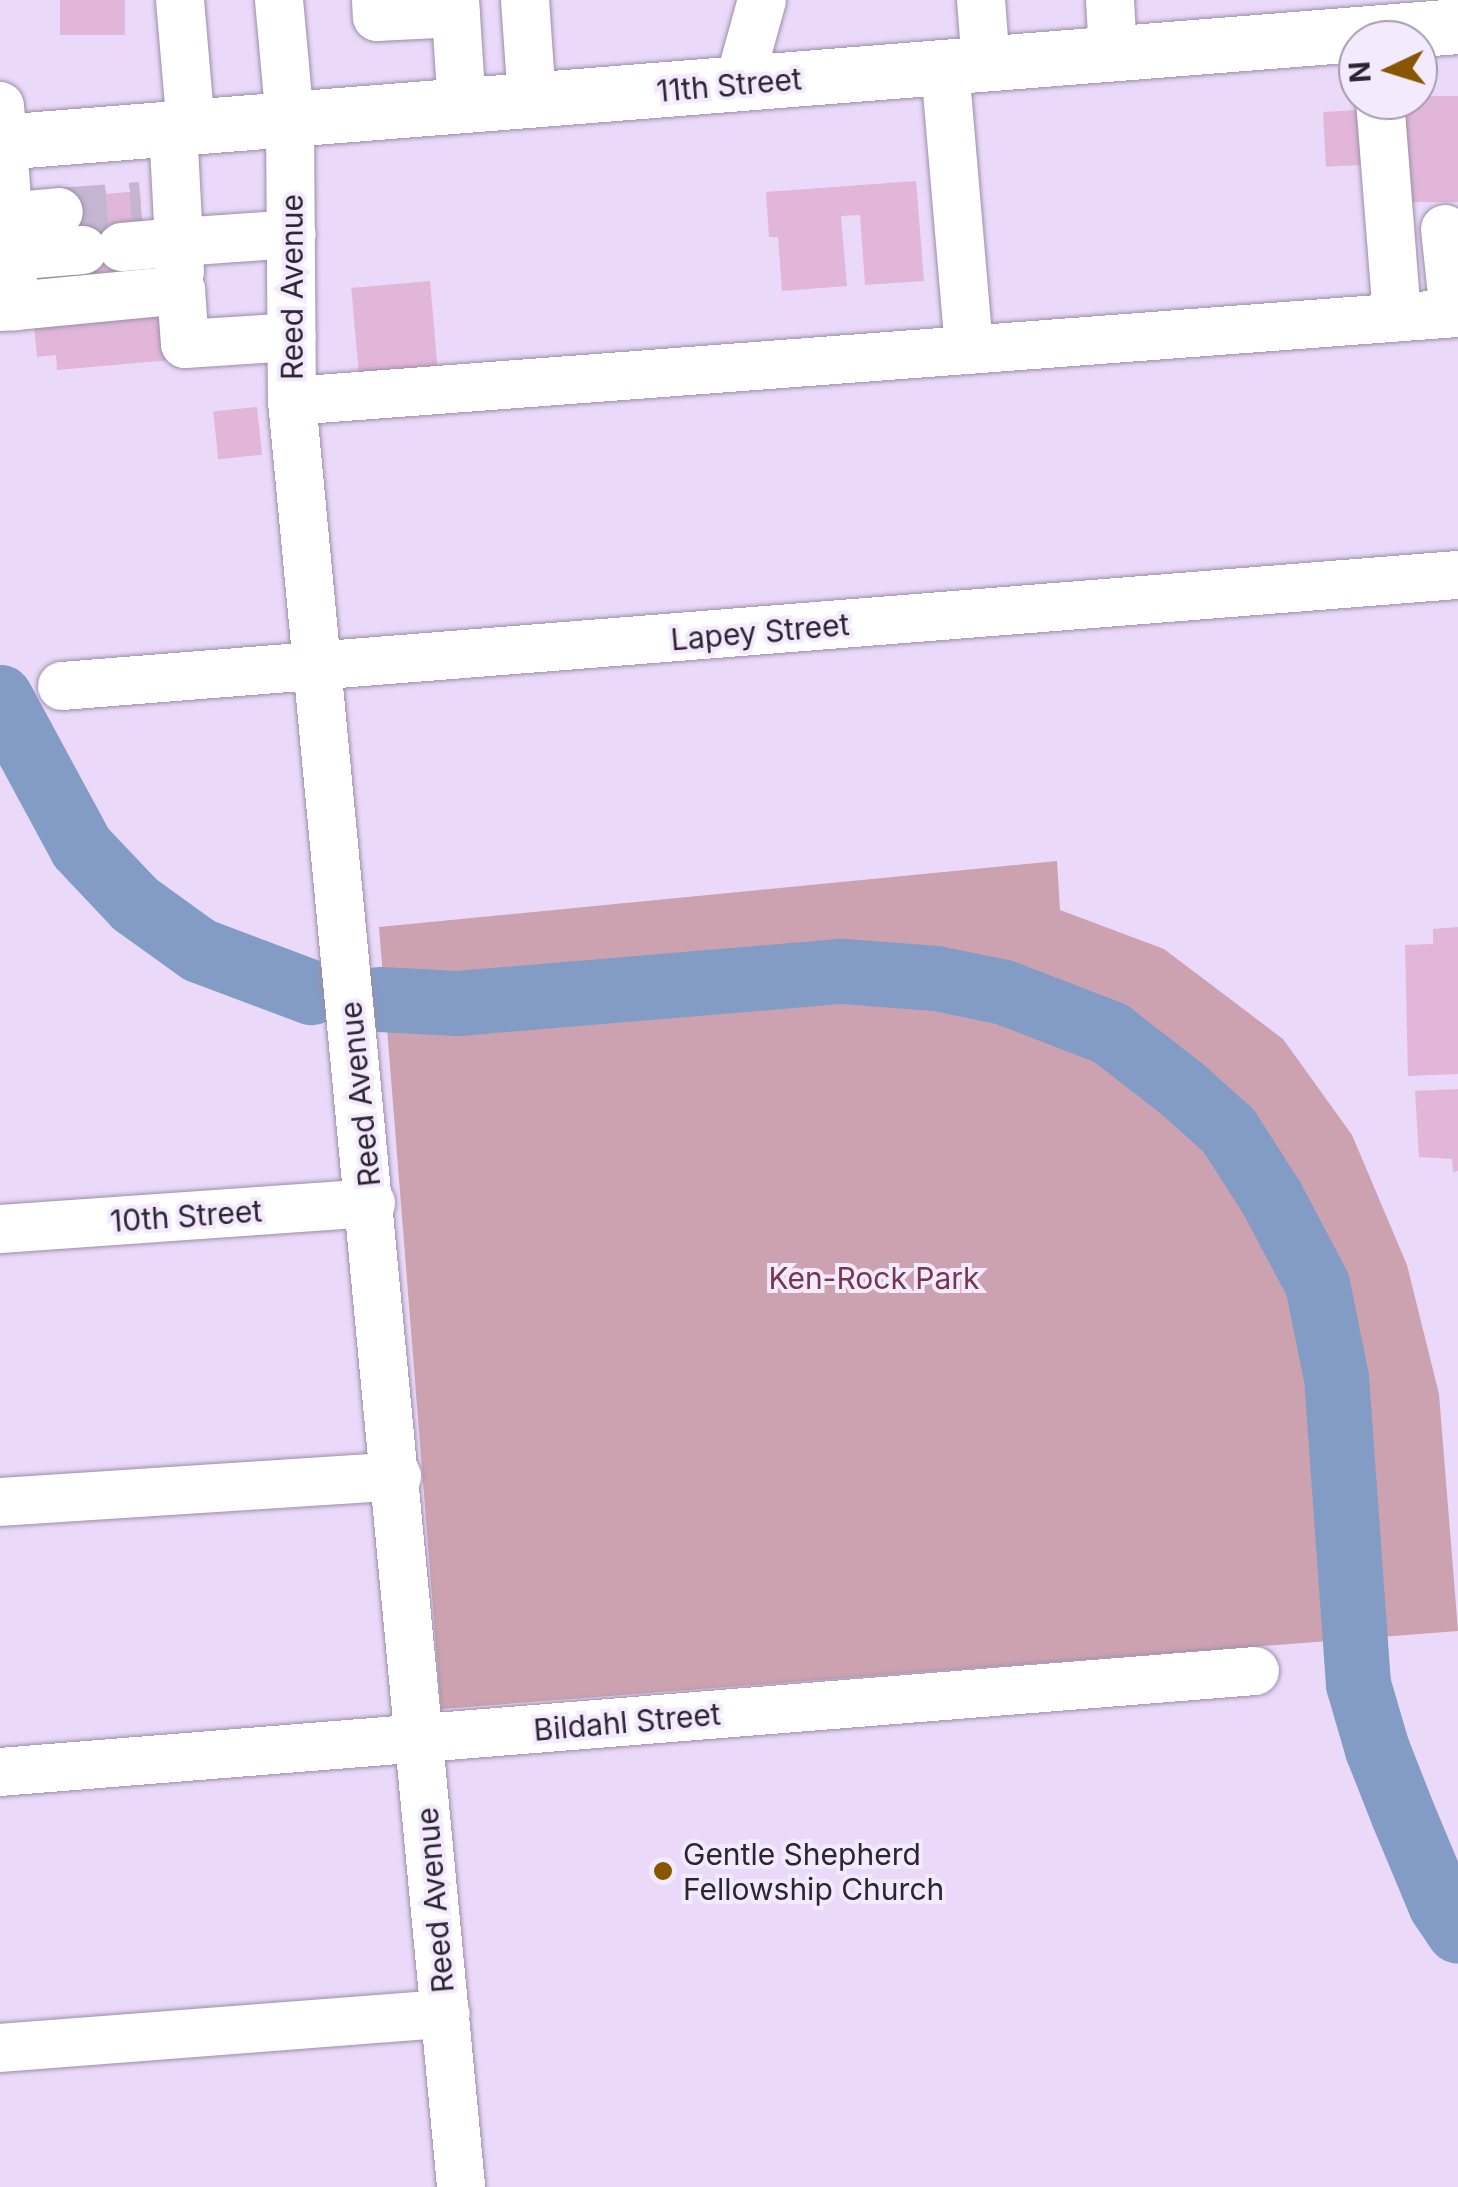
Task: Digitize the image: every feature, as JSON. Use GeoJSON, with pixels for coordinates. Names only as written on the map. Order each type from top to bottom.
{"type":"FeatureCollection","features":[{"type":"Feature","properties":{"kind":"main road","name":"11th Street"},"geometry":{"type":"LineString","coordinates":[[1,130],[182,129],[290,121],[1113,54],[1338,30]]}},
{"type":"Feature","properties":{"kind":"street"},"geometry":{"type":"LineString","coordinates":[[127,227],[182,129],[180,0]]}},
{"type":"Feature","properties":{"kind":"street","name":"Reed Avenue"},"geometry":{"type":"LineString","coordinates":[[279,0],[290,121],[292,401],[397,1476],[460,2187]]}},
{"type":"Feature","properties":{"kind":"street"},"geometry":{"type":"LineString","coordinates":[[376,0],[377,17],[455,7],[462,107]]}},
{"type":"Feature","properties":{"kind":"street"},"geometry":{"type":"LineString","coordinates":[[525,0],[532,101]]}},
{"type":"Feature","properties":{"kind":"street"},"geometry":{"type":"LineString","coordinates":[[739,84],[762,0]]}},
{"type":"Feature","properties":{"kind":"street"},"geometry":{"type":"LineString","coordinates":[[969,350],[966,66],[981,0]]}},
{"type":"Feature","properties":{"kind":"street"},"geometry":{"type":"LineString","coordinates":[[1110,0],[1113,54]]}},
{"type":"Feature","properties":{"kind":"street"},"geometry":{"type":"LineString","coordinates":[[1382,120],[1397,317]]}},
{"type":"Feature","properties":{"kind":"street"},"geometry":{"type":"LineString","coordinates":[[1,130],[9,237],[8,306],[181,290]]}},
{"type":"Feature","properties":{"kind":"street"},"geometry":{"type":"LineString","coordinates":[[127,227],[181,290],[185,344],[292,337]]}},
{"type":"Feature","properties":{"kind":"street"},"geometry":{"type":"LineString","coordinates":[[9,237],[127,227],[292,234]]}},
{"type":"Feature","properties":{"kind":"street"},"geometry":{"type":"LineString","coordinates":[[292,401],[1456,313],[1445,230]]}},
{"type":"Feature","properties":{"kind":"street","name":"Lapey Street"},"geometry":{"type":"LineString","coordinates":[[62,686],[1458,575]]}},
{"type":"Feature","properties":{"kind":"street","name":"10th Street"},"geometry":{"type":"LineString","coordinates":[[0,1229],[371,1203]]}},
{"type":"Feature","properties":{"kind":"street"},"geometry":{"type":"LineString","coordinates":[[0,1502],[397,1476]]}},
{"type":"Feature","properties":{"kind":"street","name":"Bildahl Street"},"geometry":{"type":"LineString","coordinates":[[0,1772],[1254,1671]]}},
{"type":"Feature","properties":{"kind":"street"},"geometry":{"type":"LineString","coordinates":[[0,2048],[446,2014]]}},
{"type":"Feature","properties":{"kind":"green space","name":"Ken-Rock Park"},"geometry":{"type":"Polygon","coordinates":[[[1057,861],[1060,910],[1164,949],[1283,1039],[1352,1135],[1407,1265],[1439,1394],[1458,1631],[441,1709],[379,927],[1057,861]]]}},
{"type":"Feature","properties":{"kind":"building"},"geometry":{"type":"Polygon","coordinates":[[[60,0],[125,0],[125,35],[60,35],[60,0]]]}},
{"type":"Feature","properties":{"kind":"building"},"geometry":{"type":"Polygon","coordinates":[[[1438,96],[1458,96],[1458,202],[1392,202],[1392,120],[1438,120],[1438,96]]]}},
{"type":"Feature","properties":{"kind":"building"},"geometry":{"type":"Polygon","coordinates":[[[1338,111],[1338,120],[1361,120],[1363,165],[1326,167],[1323,112],[1338,111]]]}},
{"type":"Feature","properties":{"kind":"building"},"geometry":{"type":"Polygon","coordinates":[[[916,181],[924,281],[865,285],[860,215],[841,216],[847,286],[782,291],[778,237],[769,237],[766,192],[916,181]]]}},
{"type":"Feature","properties":{"kind":"building"},"geometry":{"type":"Polygon","coordinates":[[[140,191],[143,236],[121,238],[124,276],[85,279],[82,241],[58,198],[140,191]]]}},
{"type":"Feature","properties":{"kind":"building"},"geometry":{"type":"Polygon","coordinates":[[[430,281],[438,369],[359,376],[351,288],[430,281]]]}},
{"type":"Feature","properties":{"kind":"building"},"geometry":{"type":"Polygon","coordinates":[[[166,302],[171,360],[57,370],[56,355],[37,357],[33,314],[166,302]]]}},
{"type":"Feature","properties":{"kind":"building"},"geometry":{"type":"Polygon","coordinates":[[[257,407],[262,455],[218,459],[213,412],[257,407]]]}},
{"type":"Feature","properties":{"kind":"building"},"geometry":{"type":"Polygon","coordinates":[[[1458,927],[1458,1074],[1408,1076],[1405,945],[1433,944],[1433,929],[1458,927]]]}},
{"type":"Feature","properties":{"kind":"building"},"geometry":{"type":"Polygon","coordinates":[[[1458,1089],[1458,1171],[1453,1172],[1452,1159],[1419,1157],[1415,1091],[1458,1089]]]}},
{"type":"Feature","properties":{"kind":"waterway"},"geometry":{"type":"LineString","coordinates":[[0,697],[81,847],[135,904],[199,950],[311,992]]}},
{"type":"Feature","properties":{"kind":"waterway"},"geometry":{"type":"LineString","coordinates":[[379,999],[458,1003],[843,971],[936,978],[1004,992],[1110,1033],[1181,1088],[1228,1130],[1271,1197],[1317,1284],[1336,1377],[1358,1684],[1377,1749],[1403,1815],[1440,1904],[1458,1931]]}},
{"type":"Feature","properties":{"kind":"tunnel"},"geometry":{"type":"LineString","coordinates":[[59,212],[141,206]]}},
{"type":"Feature","properties":{"kind":"place","name":"Gentle Shepherd Fellowship Church"},"geometry":{"type":"Point","coordinates":[663,1871]}}]}
